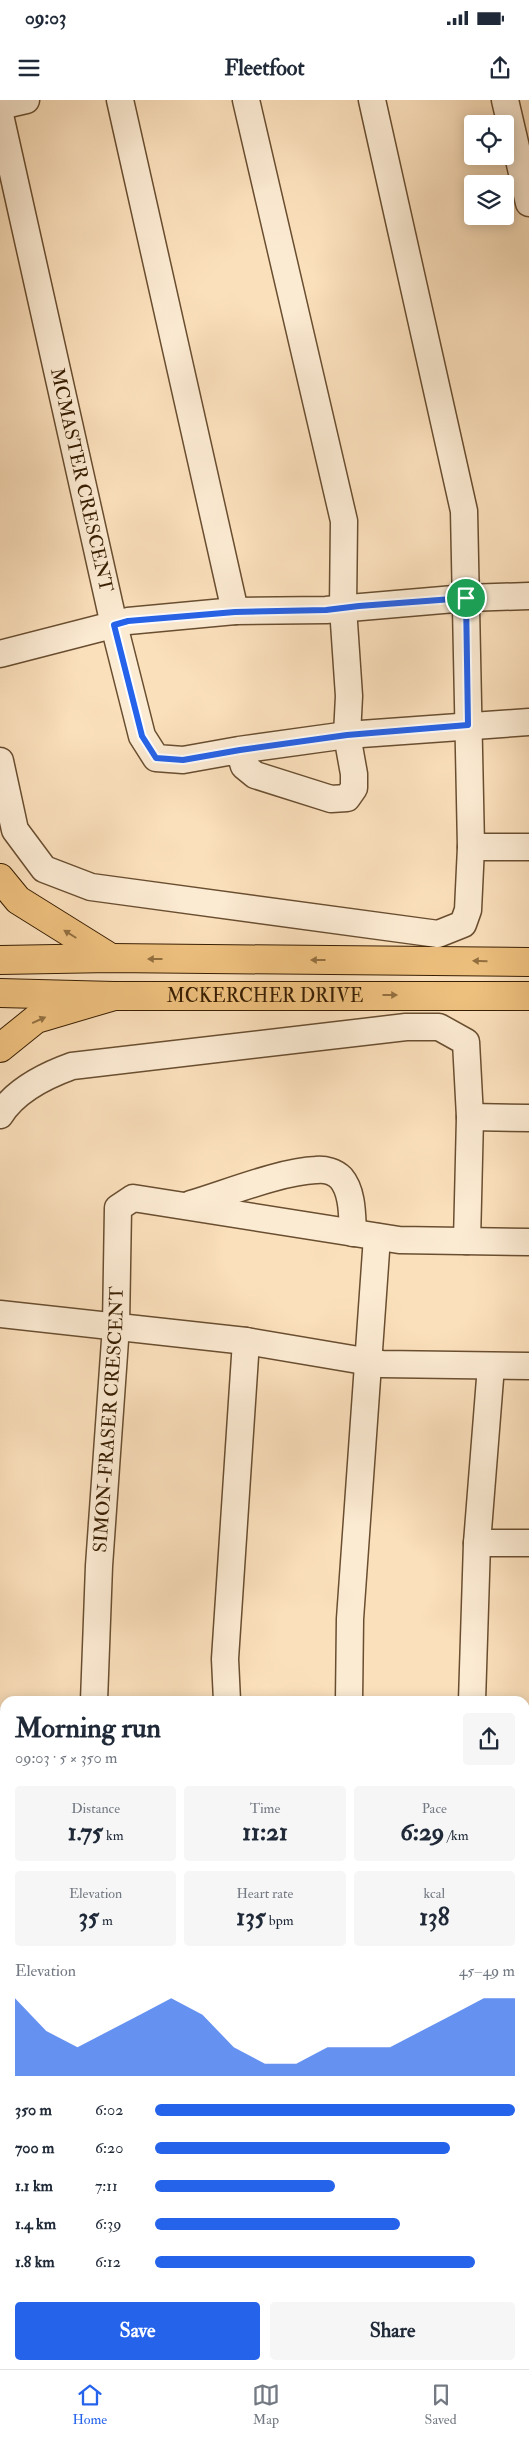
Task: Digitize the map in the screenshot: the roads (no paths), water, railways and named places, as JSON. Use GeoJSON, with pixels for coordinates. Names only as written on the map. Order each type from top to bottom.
{"type":"FeatureCollection","features":[{"type":"Feature","properties":{"kind":"main road"},"geometry":{"type":"LineString","coordinates":[[0,878],[18,900],[112,958]]}},
{"type":"Feature","properties":{"kind":"main road","name":"MCKERCHER DRIVE"},"geometry":{"type":"LineString","coordinates":[[0,960],[112,958],[529,962]]}},
{"type":"Feature","properties":{"kind":"main road","name":"MCKERCHER DRIVE"},"geometry":{"type":"LineString","coordinates":[[0,993],[114,996],[529,996]]}},
{"type":"Feature","properties":{"kind":"main road"},"geometry":{"type":"LineString","coordinates":[[0,1048],[36,1019],[114,996]]}},
{"type":"Feature","properties":{"kind":"street"},"geometry":{"type":"LineString","coordinates":[[0,106],[26,100]]}},
{"type":"Feature","properties":{"kind":"street"},"geometry":{"type":"LineString","coordinates":[[120,100],[235,612]]}},
{"type":"Feature","properties":{"kind":"street"},"geometry":{"type":"LineString","coordinates":[[240,750],[244,766],[255,775],[331,799],[347,798],[354,788],[347,735],[349,696],[343,608],[344,521],[246,100]]}},
{"type":"Feature","properties":{"kind":"street"},"geometry":{"type":"LineString","coordinates":[[0,762],[15,830],[44,869],[91,888],[438,934],[463,924],[468,910],[471,847],[464,511],[372,100]]}},
{"type":"Feature","properties":{"kind":"street"},"geometry":{"type":"LineString","coordinates":[[505,100],[529,203]]}},
{"type":"Feature","properties":{"kind":"street","name":"MCMASTER CRESCENT"},"geometry":{"type":"LineString","coordinates":[[0,115],[114,625],[142,736],[156,758],[183,760],[347,735],[529,722]]}},
{"type":"Feature","properties":{"kind":"street"},"geometry":{"type":"LineString","coordinates":[[0,654],[128,621],[235,612],[326,610],[466,598],[529,596]]}},
{"type":"Feature","properties":{"kind":"street"},"geometry":{"type":"LineString","coordinates":[[471,847],[529,847]]}},
{"type":"Feature","properties":{"kind":"street"},"geometry":{"type":"LineString","coordinates":[[0,1115],[5,1107],[47,1074],[72,1066],[396,1028],[439,1027],[466,1042],[470,1117],[467,1241]]}},
{"type":"Feature","properties":{"kind":"street"},"geometry":{"type":"LineString","coordinates":[[470,1117],[529,1118]]}},
{"type":"Feature","properties":{"kind":"street","name":"SIMON-FRASER CRESCENT"},"geometry":{"type":"LineString","coordinates":[[185,1206],[275,1178],[324,1170],[337,1175],[346,1186],[352,1211],[365,1235],[367,1362],[350,1618],[349,1696]]}},
{"type":"Feature","properties":{"kind":"street","name":"SIMON-FRASER CRESCENT"},"geometry":{"type":"LineString","coordinates":[[94,1696],[99,1566],[116,1326],[118,1208],[133,1198],[400,1240],[529,1242]]}},
{"type":"Feature","properties":{"kind":"street"},"geometry":{"type":"LineString","coordinates":[[0,1314],[246,1341],[367,1362],[529,1366]]}},
{"type":"Feature","properties":{"kind":"street"},"geometry":{"type":"LineString","coordinates":[[227,1696],[225,1659],[246,1341]]}},
{"type":"Feature","properties":{"kind":"street"},"geometry":{"type":"LineString","coordinates":[[472,1696],[477,1543],[491,1366]]}},
{"type":"Feature","properties":{"kind":"street"},"geometry":{"type":"LineString","coordinates":[[477,1543],[529,1543]]}}]}
